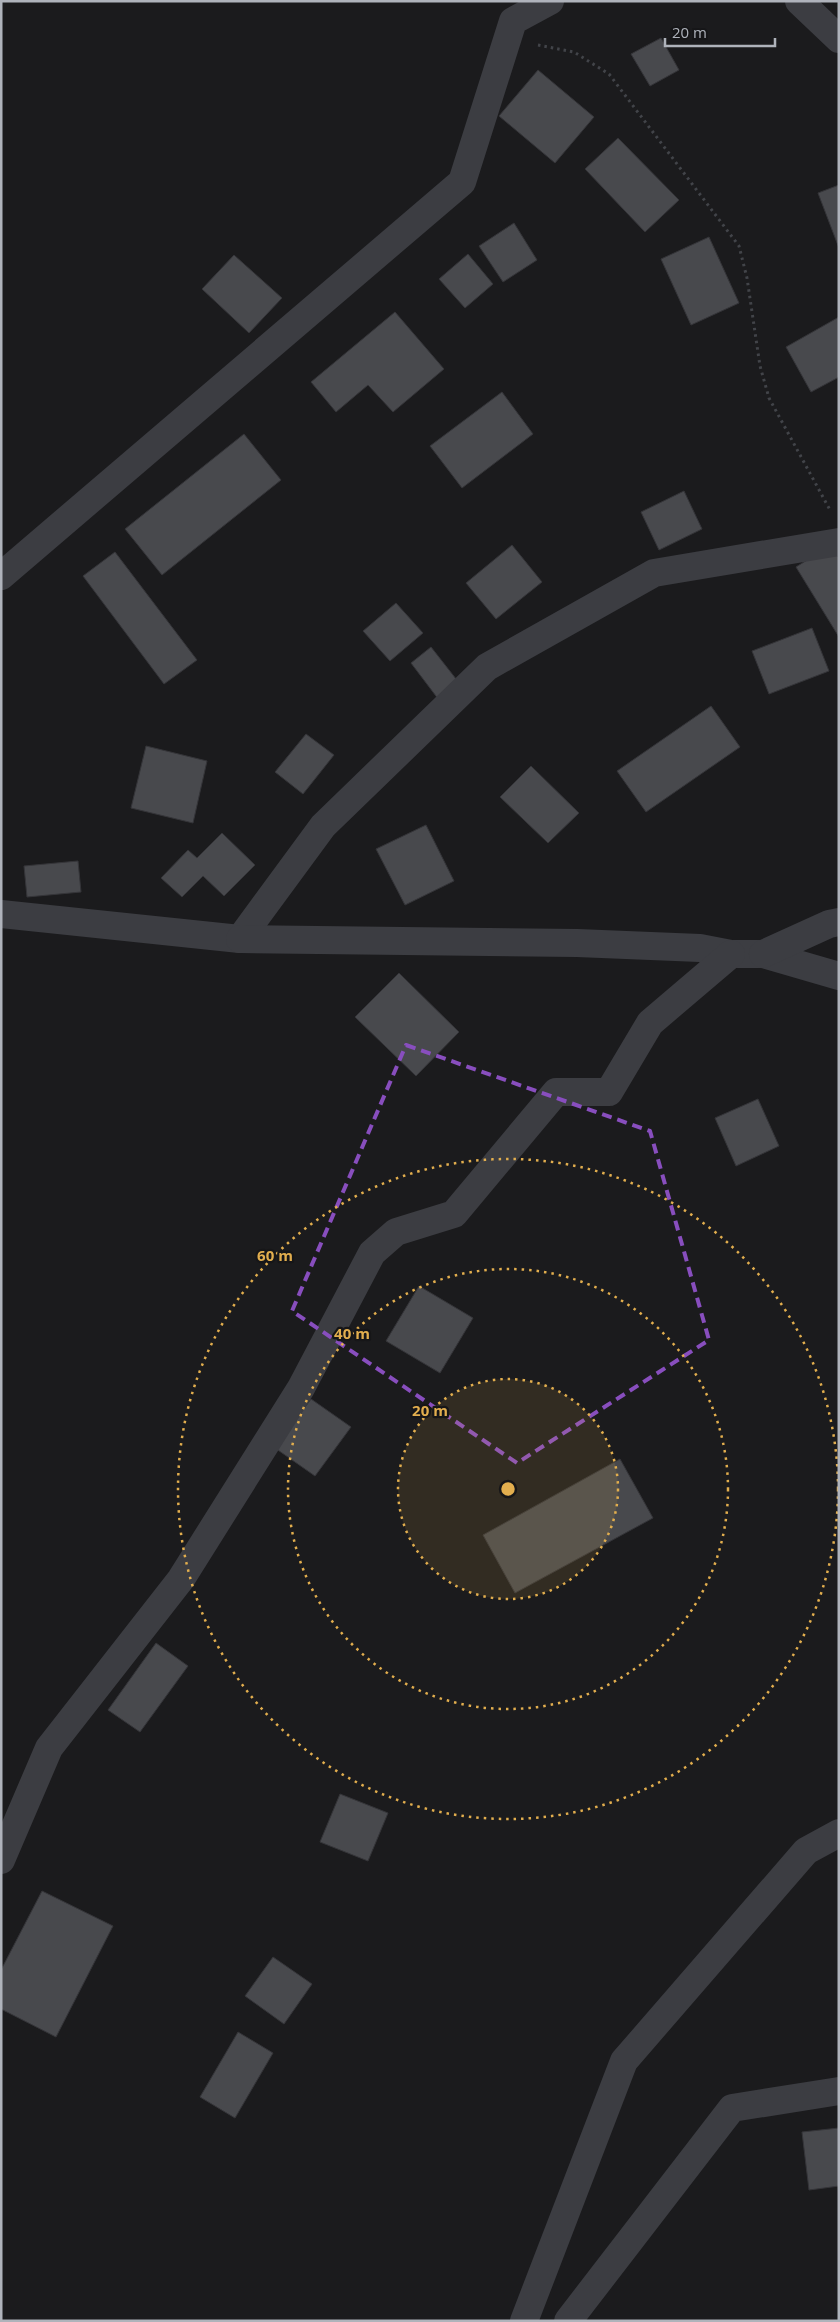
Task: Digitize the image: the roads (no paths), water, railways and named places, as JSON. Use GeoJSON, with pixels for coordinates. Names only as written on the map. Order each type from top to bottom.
{"type":"FeatureCollection","features":[{"type":"Feature","properties":{"kind":"street"},"geometry":{"type":"LineString","coordinates":[[1,576],[462,182],[513,21],[550,1]]}},
{"type":"Feature","properties":{"kind":"street"},"geometry":{"type":"LineString","coordinates":[[799,1],[839,38]]}},
{"type":"Feature","properties":{"kind":"street"},"geometry":{"type":"LineString","coordinates":[[240,939],[323,826],[487,666],[654,573],[836,530]]}},
{"type":"Feature","properties":{"kind":"street"},"geometry":{"type":"LineString","coordinates":[[1,914],[240,939],[578,943],[700,948],[731,954],[763,954],[839,976]]}},
{"type":"Feature","properties":{"kind":"street"},"geometry":{"type":"LineString","coordinates":[[763,954],[829,924],[839,922]]}},
{"type":"Feature","properties":{"kind":"street"},"geometry":{"type":"LineString","coordinates":[[1,1860],[48,1748],[181,1580],[301,1388],[372,1253],[396,1232],[454,1214],[556,1092],[609,1092],[650,1023],[731,954]]}},
{"type":"Feature","properties":{"kind":"street"},"geometry":{"type":"LineString","coordinates":[[524,2321],[624,2061],[806,1851],[839,1833]]}},
{"type":"Feature","properties":{"kind":"street"},"geometry":{"type":"LineString","coordinates":[[568,2321],[732,2108],[839,2091]]}}]}
